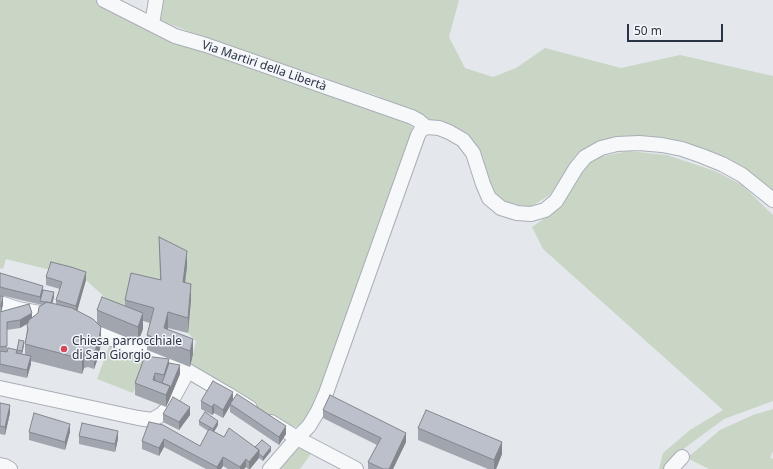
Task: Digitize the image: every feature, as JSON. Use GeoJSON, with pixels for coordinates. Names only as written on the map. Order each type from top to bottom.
{"type":"FeatureCollection","features":[{"type":"Feature","properties":{"kind":"street","name":"Via Martiri della Libertà"},"geometry":{"type":"LineString","coordinates":[[104,0],[175,36],[206,45],[412,117],[419,120],[426,127]]}},
{"type":"Feature","properties":{"kind":"street"},"geometry":{"type":"LineString","coordinates":[[152,24],[156,0]]}},
{"type":"Feature","properties":{"kind":"street"},"geometry":{"type":"LineString","coordinates":[[270,469],[309,426],[321,405],[418,135],[426,127],[439,128],[463,140],[473,153],[489,198],[501,208],[517,213],[531,214],[545,210],[556,201],[576,168],[585,157],[601,148],[617,144],[639,143],[662,145],[682,149],[702,156],[722,164],[742,175],[773,200]]}},
{"type":"Feature","properties":{"kind":"street"},"geometry":{"type":"LineString","coordinates":[[0,303],[18,309],[60,317],[188,371],[297,438],[356,469]]}},
{"type":"Feature","properties":{"kind":"street"},"geometry":{"type":"LineString","coordinates":[[0,316],[18,309]]}},
{"type":"Feature","properties":{"kind":"street"},"geometry":{"type":"LineString","coordinates":[[0,388],[152,420],[167,409],[188,371]]}},
{"type":"Feature","properties":{"kind":"street"},"geometry":{"type":"LineString","coordinates":[[671,469],[682,457]]}},
{"type":"Feature","properties":{"kind":"street"},"geometry":{"type":"LineString","coordinates":[[0,465],[10,469]]}},
{"type":"Feature","properties":{"kind":"green space"},"geometry":{"type":"Polygon","coordinates":[[[0,0],[95,0],[164,39],[402,119],[413,128],[414,137],[314,410],[306,421],[289,430],[190,367],[196,341],[188,333],[161,295],[125,316],[86,280],[6,259],[3,269],[0,268],[0,0]]]}},
{"type":"Feature","properties":{"kind":"green space"},"geometry":{"type":"Polygon","coordinates":[[[159,0],[459,0],[449,37],[465,68],[493,77],[516,68],[545,48],[621,68],[680,55],[773,76],[773,196],[653,139],[573,162],[550,195],[530,207],[506,204],[494,191],[485,174],[475,143],[459,132],[388,106],[378,96],[334,82],[318,75],[292,71],[157,19],[159,0]]]}},
{"type":"Feature","properties":{"kind":"green space"},"geometry":{"type":"Polygon","coordinates":[[[628,151],[667,155],[715,171],[742,185],[773,215],[773,401],[724,419],[678,453],[664,469],[659,469],[663,453],[690,430],[723,410],[543,249],[532,227],[561,207],[580,170],[599,157],[628,151]]]}},
{"type":"Feature","properties":{"kind":"green space"},"geometry":{"type":"Polygon","coordinates":[[[110,344],[145,362],[133,393],[97,379],[110,344]]]}},
{"type":"Feature","properties":{"kind":"green space"},"geometry":{"type":"Polygon","coordinates":[[[773,409],[773,451],[770,458],[773,459],[773,469],[709,469],[687,458],[720,430],[753,415],[773,409]]]}},
{"type":"Feature","properties":{"kind":"green space"},"geometry":{"type":"Polygon","coordinates":[[[302,444],[313,451],[300,469],[280,469],[302,444]]]}},
{"type":"Feature","properties":{"kind":"building"},"geometry":{"type":"Polygon","coordinates":[[[159,237],[187,251],[183,282],[191,284],[188,318],[168,312],[164,328],[193,339],[190,351],[147,335],[154,308],[125,300],[131,273],[161,280],[159,237]]]}},
{"type":"Feature","properties":{"kind":"building"},"geometry":{"type":"Polygon","coordinates":[[[51,262],[86,272],[76,306],[56,300],[62,282],[46,277],[51,262]]]}},
{"type":"Feature","properties":{"kind":"building"},"geometry":{"type":"Polygon","coordinates":[[[0,273],[43,286],[40,297],[0,287],[0,273]]]}},
{"type":"Feature","properties":{"kind":"building"},"geometry":{"type":"Polygon","coordinates":[[[43,290],[54,292],[51,303],[40,301],[43,290]]]}},
{"type":"Feature","properties":{"kind":"building"},"geometry":{"type":"Polygon","coordinates":[[[0,296],[3,296],[1,306],[0,306],[0,296]]]}},
{"type":"Feature","properties":{"kind":"building"},"geometry":{"type":"Polygon","coordinates":[[[102,297],[143,313],[138,327],[97,310],[102,297]]]}},
{"type":"Feature","properties":{"kind":"building","name":"Chiesa parrocchiale di San Giorgio"},"geometry":{"type":"Polygon","coordinates":[[[47,302],[72,308],[93,319],[101,327],[94,354],[84,352],[82,359],[25,344],[29,320],[38,313],[39,307],[47,302]]]}},
{"type":"Feature","properties":{"kind":"building"},"geometry":{"type":"Polygon","coordinates":[[[29,304],[32,313],[20,320],[7,322],[7,346],[0,347],[0,312],[29,304]]]}},
{"type":"Feature","properties":{"kind":"building"},"geometry":{"type":"Polygon","coordinates":[[[19,340],[24,341],[22,351],[17,350],[19,340]]]}},
{"type":"Feature","properties":{"kind":"building"},"geometry":{"type":"Polygon","coordinates":[[[8,348],[17,350],[16,353],[31,356],[27,370],[0,364],[0,351],[7,352],[8,348]]]}},
{"type":"Feature","properties":{"kind":"building"},"geometry":{"type":"Polygon","coordinates":[[[145,356],[169,359],[164,375],[155,373],[153,380],[170,386],[166,395],[135,383],[145,356]]]}},
{"type":"Feature","properties":{"kind":"building"},"geometry":{"type":"Polygon","coordinates":[[[169,363],[180,365],[170,389],[170,386],[162,383],[169,363]]]}},
{"type":"Feature","properties":{"kind":"building"},"geometry":{"type":"Polygon","coordinates":[[[213,381],[233,392],[223,410],[214,404],[212,407],[201,401],[213,381]]]}},
{"type":"Feature","properties":{"kind":"building"},"geometry":{"type":"Polygon","coordinates":[[[237,394],[286,426],[279,437],[230,404],[237,394]]]}},
{"type":"Feature","properties":{"kind":"building"},"geometry":{"type":"Polygon","coordinates":[[[330,395],[406,433],[389,469],[383,469],[368,462],[381,438],[323,410],[330,395]]]}},
{"type":"Feature","properties":{"kind":"building"},"geometry":{"type":"Polygon","coordinates":[[[173,397],[190,407],[179,422],[163,414],[173,397]]]}},
{"type":"Feature","properties":{"kind":"building"},"geometry":{"type":"Polygon","coordinates":[[[0,403],[10,405],[5,427],[0,426],[0,403]]]}},
{"type":"Feature","properties":{"kind":"building"},"geometry":{"type":"Polygon","coordinates":[[[426,410],[502,442],[494,460],[418,428],[426,410]]]}},
{"type":"Feature","properties":{"kind":"building"},"geometry":{"type":"Polygon","coordinates":[[[205,412],[218,421],[213,429],[199,421],[205,412]]]}},
{"type":"Feature","properties":{"kind":"building"},"geometry":{"type":"Polygon","coordinates":[[[34,413],[70,424],[65,442],[29,432],[34,413]]]}},
{"type":"Feature","properties":{"kind":"building"},"geometry":{"type":"Polygon","coordinates":[[[149,422],[163,425],[200,446],[209,429],[224,437],[229,428],[259,450],[249,462],[246,459],[240,467],[223,457],[217,467],[164,439],[159,448],[142,441],[149,422]]]}},
{"type":"Feature","properties":{"kind":"building"},"geometry":{"type":"Polygon","coordinates":[[[82,423],[118,431],[115,444],[79,436],[82,423]]]}},
{"type":"Feature","properties":{"kind":"building"},"geometry":{"type":"Polygon","coordinates":[[[262,440],[271,447],[263,457],[259,454],[259,450],[255,447],[262,440]]]}},
{"type":"Feature","properties":{"kind":"place","name":"Chiesa parrocchiale di San Giorgio"},"geometry":{"type":"Point","coordinates":[64,349]}}]}
